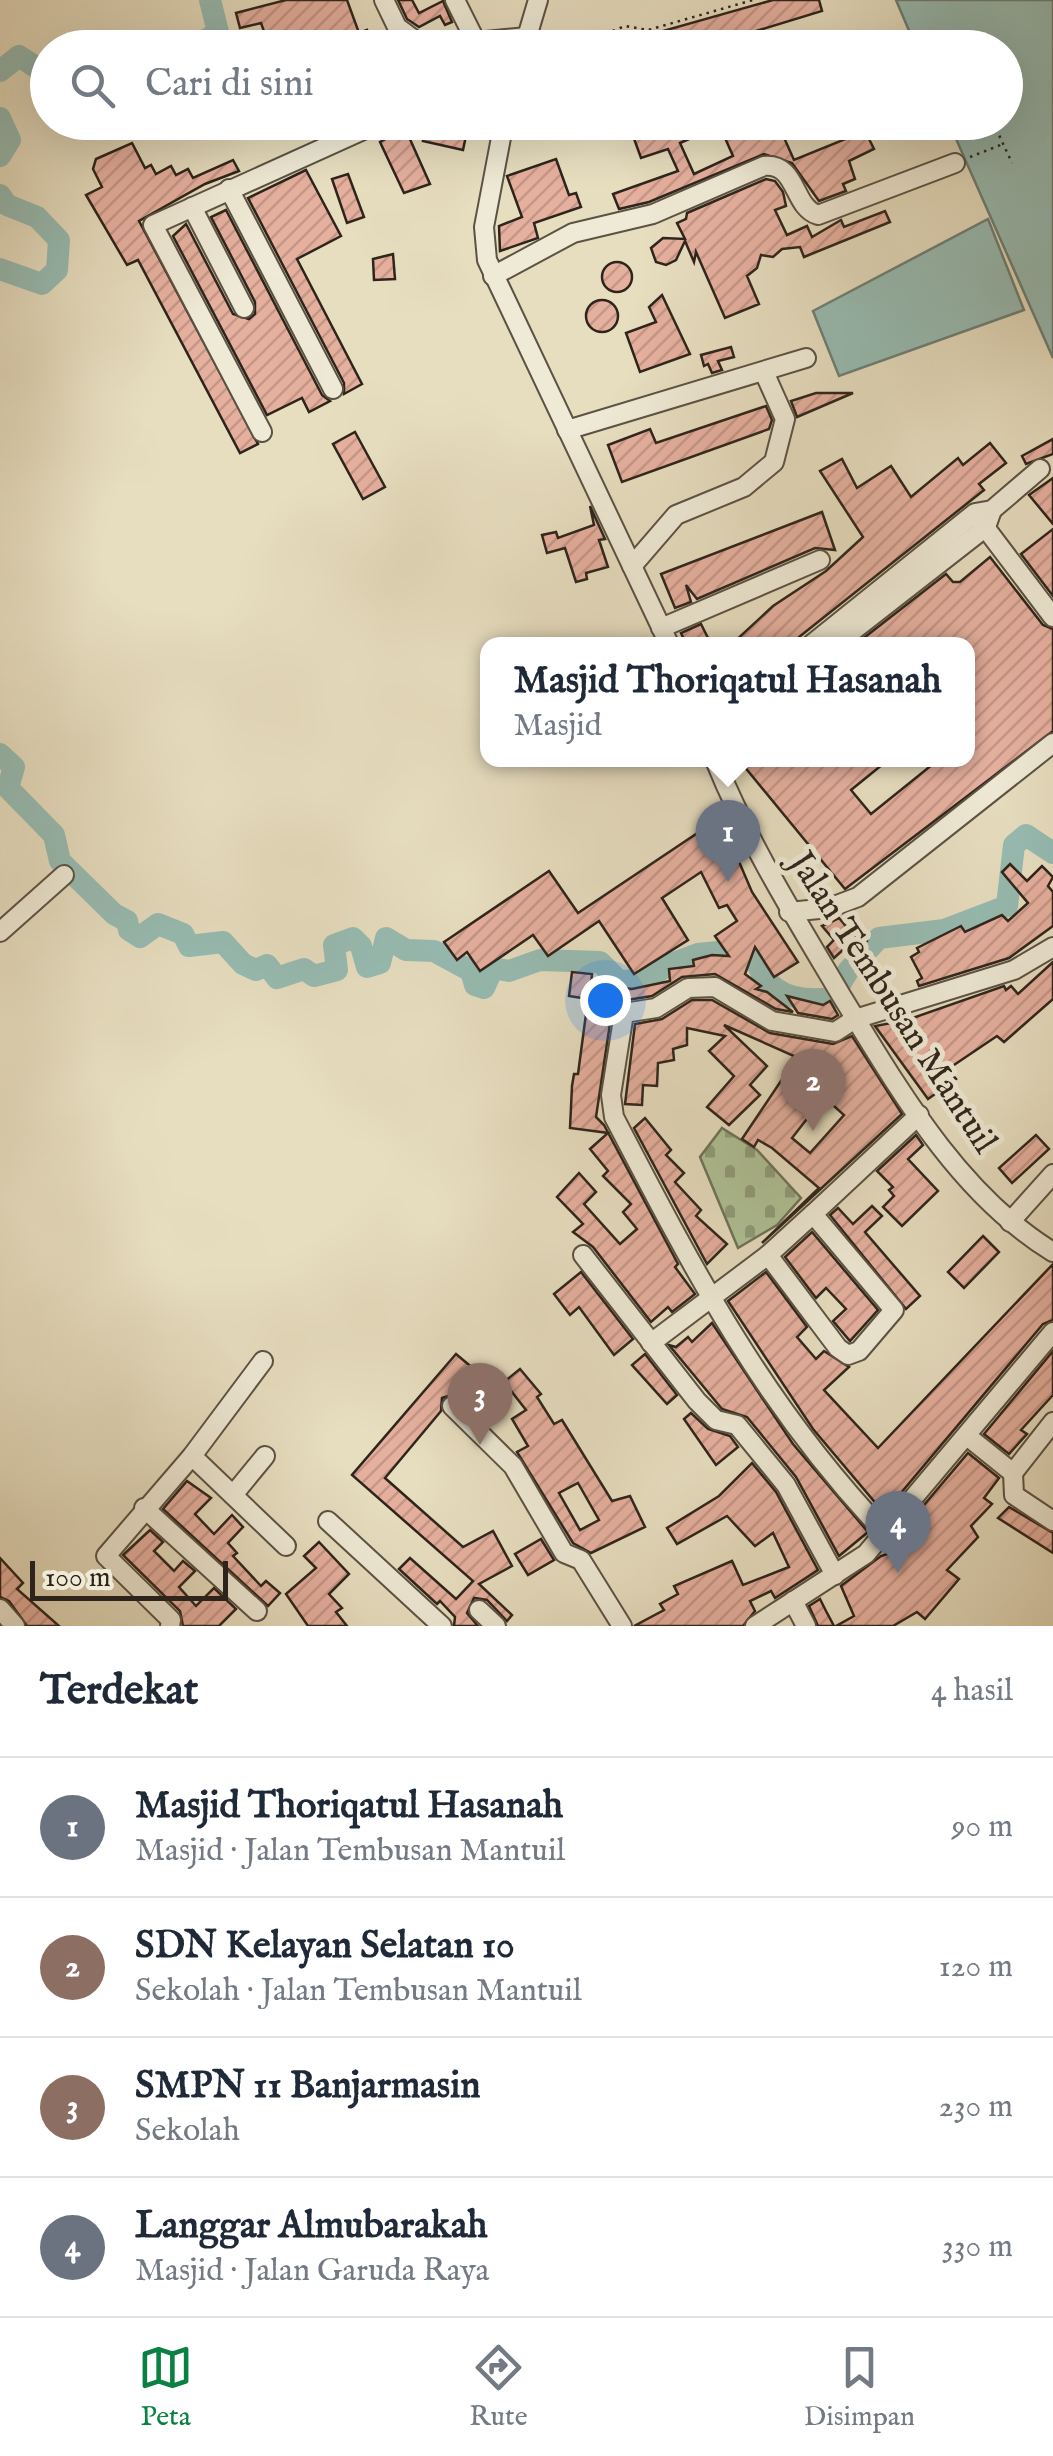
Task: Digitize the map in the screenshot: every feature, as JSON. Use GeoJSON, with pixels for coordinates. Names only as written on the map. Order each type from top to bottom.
{"type":"FeatureCollection","features":[{"type":"Feature","properties":{"kind":"street"},"geometry":{"type":"LineString","coordinates":[[384,0],[402,30]]}},
{"type":"Feature","properties":{"kind":"street"},"geometry":{"type":"LineString","coordinates":[[456,0],[470,30]]}},
{"type":"Feature","properties":{"kind":"street"},"geometry":{"type":"LineString","coordinates":[[529,30],[538,0]]}},
{"type":"Feature","properties":{"kind":"street"},"geometry":{"type":"LineString","coordinates":[[262,432],[153,226],[340,140]]}},
{"type":"Feature","properties":{"kind":"street"},"geometry":{"type":"LineString","coordinates":[[501,140],[484,227],[484,250],[665,636],[820,560]]}},
{"type":"Feature","properties":{"kind":"street"},"geometry":{"type":"LineString","coordinates":[[493,276],[572,233],[654,214],[770,164],[788,174],[808,210],[818,215],[955,163]]}},
{"type":"Feature","properties":{"kind":"street"},"geometry":{"type":"LineString","coordinates":[[230,189],[333,389]]}},
{"type":"Feature","properties":{"kind":"street"},"geometry":{"type":"LineString","coordinates":[[192,207],[244,308]]}},
{"type":"Feature","properties":{"kind":"street"},"geometry":{"type":"LineString","coordinates":[[567,430],[806,358]]}},
{"type":"Feature","properties":{"kind":"street"},"geometry":{"type":"LineString","coordinates":[[632,566],[676,515],[744,487],[774,462],[785,419],[764,372]]}},
{"type":"Feature","properties":{"kind":"street"},"geometry":{"type":"LineString","coordinates":[[830,637],[930,562],[1040,469]]}},
{"type":"Feature","properties":{"kind":"street"},"geometry":{"type":"LineString","coordinates":[[984,517],[1053,617]]}},
{"type":"Feature","properties":{"kind":"street"},"geometry":{"type":"LineString","coordinates":[[789,912],[829,908],[858,897],[1053,743]]}},
{"type":"Feature","properties":{"kind":"street","name":"Jalan Tembusan Mantuil"},"geometry":{"type":"LineString","coordinates":[[718,767],[760,861],[789,912],[918,1115],[957,1167],[1010,1222],[1053,1252]]}},
{"type":"Feature","properties":{"kind":"street"},"geometry":{"type":"LineString","coordinates":[[0,932],[64,875]]}},
{"type":"Feature","properties":{"kind":"street"},"geometry":{"type":"LineString","coordinates":[[885,1533],[828,1474],[823,1458],[776,1403],[708,1298],[614,1118],[611,1095],[624,1013],[656,1008],[700,986],[726,990],[760,1014],[801,1028],[834,1032],[855,1019],[1014,970],[1053,947]]}},
{"type":"Feature","properties":{"kind":"street"},"geometry":{"type":"LineString","coordinates":[[651,1343],[768,1255],[918,1115]]}},
{"type":"Feature","properties":{"kind":"street"},"geometry":{"type":"LineString","coordinates":[[1010,1222],[1053,1174]]}},
{"type":"Feature","properties":{"kind":"street"},"geometry":{"type":"LineString","coordinates":[[768,1255],[838,1348],[848,1355],[859,1352],[894,1310],[814,1214]]}},
{"type":"Feature","properties":{"kind":"street"},"geometry":{"type":"LineString","coordinates":[[583,1255],[712,1416],[737,1425],[786,1485],[835,1576]]}},
{"type":"Feature","properties":{"kind":"street"},"geometry":{"type":"LineString","coordinates":[[761,1625],[866,1554],[1052,1334]]}},
{"type":"Feature","properties":{"kind":"street"},"geometry":{"type":"LineString","coordinates":[[173,1624],[106,1556],[192,1456],[263,1361]]}},
{"type":"Feature","properties":{"kind":"street"},"geometry":{"type":"LineString","coordinates":[[452,1406],[513,1466],[564,1553],[581,1560],[622,1626]]}},
{"type":"Feature","properties":{"kind":"street"},"geometry":{"type":"LineString","coordinates":[[1052,1425],[1013,1473],[1014,1496],[1053,1522]]}},
{"type":"Feature","properties":{"kind":"street"},"geometry":{"type":"LineString","coordinates":[[967,1436],[1013,1473]]}},
{"type":"Feature","properties":{"kind":"street"},"geometry":{"type":"LineString","coordinates":[[192,1456],[286,1546]]}},
{"type":"Feature","properties":{"kind":"street"},"geometry":{"type":"LineString","coordinates":[[233,1495],[265,1456]]}},
{"type":"Feature","properties":{"kind":"street"},"geometry":{"type":"LineString","coordinates":[[144,1508],[257,1611]]}},
{"type":"Feature","properties":{"kind":"street"},"geometry":{"type":"LineString","coordinates":[[328,1521],[442,1626]]}},
{"type":"Feature","properties":{"kind":"street"},"geometry":{"type":"LineString","coordinates":[[793,1601],[806,1626]]}},
{"type":"Feature","properties":{"kind":"street"},"geometry":{"type":"LineString","coordinates":[[0,1609],[15,1626]]}},
{"type":"Feature","properties":{"kind":"street"},"geometry":{"type":"LineString","coordinates":[[479,1610],[496,1626]]}},
{"type":"Feature","properties":{"kind":"path"},"geometry":{"type":"LineString","coordinates":[[614,30],[624,26],[648,30],[753,0]]}},
{"type":"Feature","properties":{"kind":"path"},"geometry":{"type":"LineString","coordinates":[[1001,140],[1012,164]]}},
{"type":"Feature","properties":{"kind":"path"},"geometry":{"type":"LineString","coordinates":[[955,163],[1003,144]]}},
{"type":"Feature","properties":{"kind":"green space"},"geometry":{"type":"Polygon","coordinates":[[[722,1128],[757,1150],[801,1198],[777,1225],[738,1248],[700,1157],[722,1128]]]}},
{"type":"Feature","properties":{"kind":"water"},"geometry":{"type":"Polygon","coordinates":[[[896,0],[1053,0],[1053,358],[957,140],[1023,140],[1023,30],[909,30],[896,0]]]}},
{"type":"Feature","properties":{"kind":"water"},"geometry":{"type":"Polygon","coordinates":[[[988,219],[1024,310],[839,376],[813,311],[988,219]]]}},
{"type":"Feature","properties":{"kind":"building"},"geometry":{"type":"Polygon","coordinates":[[[286,0],[347,0],[358,30],[264,30],[261,23],[240,28],[236,13],[286,0]]]}},
{"type":"Feature","properties":{"kind":"building"},"geometry":{"type":"Polygon","coordinates":[[[398,0],[412,0],[419,13],[443,1],[452,22],[445,25],[440,16],[419,27],[407,19],[398,0]]]}},
{"type":"Feature","properties":{"kind":"building"},"geometry":{"type":"Polygon","coordinates":[[[773,0],[819,0],[822,11],[759,30],[666,30],[773,0]]]}},
{"type":"Feature","properties":{"kind":"building"},"geometry":{"type":"Polygon","coordinates":[[[410,140],[430,184],[404,193],[380,142],[410,140]]]}},
{"type":"Feature","properties":{"kind":"building"},"geometry":{"type":"Polygon","coordinates":[[[423,140],[465,140],[463,150],[423,140]]]}},
{"type":"Feature","properties":{"kind":"building"},"geometry":{"type":"Polygon","coordinates":[[[634,140],[687,140],[680,143],[694,174],[733,156],[726,140],[785,140],[794,160],[843,140],[870,140],[874,149],[849,161],[855,179],[843,184],[846,191],[819,201],[792,163],[764,154],[649,202],[619,209],[613,194],[678,171],[668,149],[641,158],[634,140]]]}},
{"type":"Feature","properties":{"kind":"building"},"geometry":{"type":"Polygon","coordinates":[[[132,143],[145,168],[151,165],[156,174],[171,166],[176,175],[188,169],[193,178],[233,160],[239,171],[205,184],[139,221],[258,444],[240,453],[138,260],[127,265],[86,195],[102,187],[93,169],[96,159],[132,143]]]}},
{"type":"Feature","properties":{"kind":"building"},"geometry":{"type":"Polygon","coordinates":[[[556,159],[569,195],[576,193],[581,207],[534,223],[538,238],[500,251],[499,226],[522,217],[507,176],[556,159]]]}},
{"type":"Feature","properties":{"kind":"building"},"geometry":{"type":"Polygon","coordinates":[[[306,170],[341,236],[297,259],[362,384],[344,394],[344,383],[248,198],[306,170]]]}},
{"type":"Feature","properties":{"kind":"building"},"geometry":{"type":"Polygon","coordinates":[[[348,174],[364,217],[347,223],[332,179],[348,174]]]}},
{"type":"Feature","properties":{"kind":"building"},"geometry":{"type":"Polygon","coordinates":[[[766,179],[775,181],[783,192],[786,206],[775,210],[787,235],[807,226],[812,237],[841,220],[844,227],[885,211],[890,222],[804,257],[800,247],[782,249],[773,257],[761,255],[757,268],[747,276],[759,304],[725,318],[696,252],[694,262],[685,241],[676,260],[666,265],[656,262],[651,248],[663,238],[685,239],[677,223],[686,219],[687,213],[766,179]]]}},
{"type":"Feature","properties":{"kind":"building"},"geometry":{"type":"Polygon","coordinates":[[[226,210],[322,395],[330,401],[309,412],[302,398],[267,415],[173,236],[186,224],[233,314],[249,319],[255,314],[255,302],[211,217],[226,210]]]}},
{"type":"Feature","properties":{"kind":"building"},"geometry":{"type":"Polygon","coordinates":[[[393,254],[395,279],[374,280],[373,259],[393,254]]]}},
{"type":"Feature","properties":{"kind":"building"},"geometry":{"type":"Polygon","coordinates":[[[617,262],[628,266],[632,277],[628,288],[617,292],[606,288],[602,277],[606,266],[617,262]]]}},
{"type":"Feature","properties":{"kind":"building"},"geometry":{"type":"Polygon","coordinates":[[[662,295],[690,354],[640,372],[626,333],[656,322],[649,307],[662,295]]]}},
{"type":"Feature","properties":{"kind":"building"},"geometry":{"type":"Polygon","coordinates":[[[602,300],[613,305],[618,316],[613,327],[602,332],[591,327],[586,316],[591,305],[602,300]]]}},
{"type":"Feature","properties":{"kind":"building"},"geometry":{"type":"Polygon","coordinates":[[[731,347],[734,357],[718,361],[722,370],[712,373],[708,364],[704,366],[701,355],[731,347]]]}},
{"type":"Feature","properties":{"kind":"building"},"geometry":{"type":"Polygon","coordinates":[[[816,393],[853,393],[797,417],[791,401],[816,393]]]}},
{"type":"Feature","properties":{"kind":"building"},"geometry":{"type":"Polygon","coordinates":[[[766,406],[772,420],[769,429],[622,482],[608,445],[650,429],[656,443],[766,406]]]}},
{"type":"Feature","properties":{"kind":"building"},"geometry":{"type":"Polygon","coordinates":[[[355,432],[385,487],[363,499],[333,444],[355,432]]]}},
{"type":"Feature","properties":{"kind":"building"},"geometry":{"type":"Polygon","coordinates":[[[1053,439],[1053,454],[1026,464],[1022,456],[1053,439]]]}},
{"type":"Feature","properties":{"kind":"building"},"geometry":{"type":"Polygon","coordinates":[[[990,443],[1006,463],[979,484],[984,490],[799,637],[740,637],[773,606],[826,571],[863,537],[820,471],[842,459],[857,488],[891,466],[911,497],[958,458],[963,465],[990,443]]]}},
{"type":"Feature","properties":{"kind":"building"},"geometry":{"type":"Polygon","coordinates":[[[1053,478],[1053,524],[1029,495],[1053,478]]]}},
{"type":"Feature","properties":{"kind":"building"},"geometry":{"type":"Polygon","coordinates":[[[590,506],[605,539],[599,540],[608,567],[586,573],[587,579],[576,582],[565,548],[547,553],[542,535],[556,532],[558,538],[594,525],[590,506]]]}},
{"type":"Feature","properties":{"kind":"building"},"geometry":{"type":"Polygon","coordinates":[[[822,512],[835,550],[815,548],[697,599],[686,585],[691,602],[675,608],[661,574],[822,512]]]}},
{"type":"Feature","properties":{"kind":"building"},"geometry":{"type":"Polygon","coordinates":[[[1053,529],[1053,596],[1021,554],[1053,529]]]}},
{"type":"Feature","properties":{"kind":"building"},"geometry":{"type":"Polygon","coordinates":[[[990,557],[1043,625],[1053,629],[1053,731],[845,889],[745,767],[879,767],[851,790],[871,814],[929,767],[975,767],[975,637],[865,637],[946,574],[953,582],[960,582],[990,557]]]}},
{"type":"Feature","properties":{"kind":"building"},"geometry":{"type":"Polygon","coordinates":[[[701,624],[708,637],[683,637],[681,633],[701,624]]]}},
{"type":"Feature","properties":{"kind":"building"},"geometry":{"type":"Polygon","coordinates":[[[708,826],[731,859],[737,857],[752,892],[798,962],[774,977],[755,947],[745,974],[761,986],[756,989],[767,992],[793,1012],[776,1009],[715,974],[682,977],[652,996],[621,1001],[612,1010],[596,1117],[604,1125],[678,1264],[675,1267],[695,1294],[672,1312],[668,1307],[651,1322],[593,1247],[573,1232],[583,1224],[557,1197],[579,1173],[596,1192],[584,1204],[620,1244],[637,1229],[623,1212],[631,1204],[603,1176],[608,1171],[590,1149],[608,1133],[570,1128],[572,1086],[574,1074],[578,1074],[588,999],[569,996],[572,972],[592,974],[591,984],[632,989],[670,981],[669,969],[694,966],[693,960],[712,955],[729,956],[715,936],[737,921],[727,905],[719,908],[701,872],[662,898],[688,940],[634,974],[599,921],[548,956],[533,935],[480,971],[467,952],[457,960],[444,942],[549,871],[578,913],[708,826]]]}},
{"type":"Feature","properties":{"kind":"building"},"geometry":{"type":"Polygon","coordinates":[[[1010,864],[1027,881],[1042,866],[1053,877],[1048,886],[1053,892],[1053,926],[1009,958],[919,986],[917,981],[922,978],[911,957],[919,952],[917,948],[961,926],[965,932],[1002,915],[1008,921],[1028,903],[1002,872],[1010,864]]]}},
{"type":"Feature","properties":{"kind":"building"},"geometry":{"type":"Polygon","coordinates":[[[839,918],[855,937],[859,932],[867,941],[852,954],[846,947],[834,958],[827,947],[834,940],[822,926],[839,918]]]}},
{"type":"Feature","properties":{"kind":"building"},"geometry":{"type":"Polygon","coordinates":[[[1053,962],[1053,999],[1004,1042],[997,1036],[948,1069],[956,1079],[928,1099],[875,1026],[907,1020],[1004,986],[1006,990],[1011,986],[1018,994],[1053,962]]]}},
{"type":"Feature","properties":{"kind":"building"},"geometry":{"type":"Polygon","coordinates":[[[787,996],[823,1005],[830,1001],[838,1015],[832,1019],[798,1013],[787,996]]]}},
{"type":"Feature","properties":{"kind":"building"},"geometry":{"type":"Polygon","coordinates":[[[692,1000],[712,1000],[770,1033],[833,1044],[852,1036],[902,1114],[762,1243],[819,1188],[772,1148],[758,1140],[754,1147],[742,1139],[794,1056],[724,1025],[767,1066],[750,1085],[760,1095],[729,1125],[707,1107],[734,1076],[709,1051],[725,1036],[687,1028],[687,1045],[673,1049],[674,1060],[658,1063],[657,1086],[643,1085],[642,1105],[625,1104],[635,1024],[662,1019],[692,1000]],[[812,1060],[800,1080],[816,1092],[830,1079],[812,1060]],[[824,1097],[792,1138],[810,1153],[844,1115],[824,1097]]]}},
{"type":"Feature","properties":{"kind":"building"},"geometry":{"type":"Polygon","coordinates":[[[645,1118],[671,1150],[666,1155],[684,1173],[675,1182],[701,1210],[696,1216],[727,1244],[707,1264],[634,1128],[645,1118]]]}},
{"type":"Feature","properties":{"kind":"building"},"geometry":{"type":"Polygon","coordinates":[[[916,1135],[923,1145],[908,1159],[938,1191],[902,1226],[883,1207],[894,1196],[889,1190],[893,1187],[877,1171],[916,1135]]]}},
{"type":"Feature","properties":{"kind":"building"},"geometry":{"type":"Polygon","coordinates":[[[1036,1135],[1049,1149],[1012,1183],[999,1168],[1036,1135]]]}},
{"type":"Feature","properties":{"kind":"building"},"geometry":{"type":"Polygon","coordinates":[[[872,1206],[882,1216],[865,1232],[920,1296],[906,1309],[830,1215],[838,1208],[853,1224],[872,1206]]]}},
{"type":"Feature","properties":{"kind":"building"},"geometry":{"type":"Polygon","coordinates":[[[812,1232],[878,1310],[850,1341],[833,1321],[846,1309],[826,1288],[816,1298],[785,1257],[812,1232]]]}},
{"type":"Feature","properties":{"kind":"building"},"geometry":{"type":"Polygon","coordinates":[[[983,1236],[999,1252],[964,1288],[948,1272],[983,1236]]]}},
{"type":"Feature","properties":{"kind":"building"},"geometry":{"type":"Polygon","coordinates":[[[1053,1264],[1053,1320],[1043,1324],[884,1513],[813,1429],[728,1301],[766,1272],[807,1327],[797,1337],[816,1359],[824,1351],[849,1367],[824,1390],[878,1448],[1053,1264]]]}},
{"type":"Feature","properties":{"kind":"building"},"geometry":{"type":"Polygon","coordinates":[[[581,1272],[633,1339],[614,1355],[579,1307],[570,1315],[554,1294],[581,1272]]]}},
{"type":"Feature","properties":{"kind":"building"},"geometry":{"type":"Polygon","coordinates":[[[712,1323],[793,1444],[868,1532],[839,1556],[796,1477],[747,1417],[722,1409],[669,1345],[676,1347],[688,1337],[692,1342],[712,1323]]]}},
{"type":"Feature","properties":{"kind":"building"},"geometry":{"type":"Polygon","coordinates":[[[1053,1351],[1053,1395],[1021,1430],[1027,1434],[1009,1454],[984,1434],[1053,1351]]]}},
{"type":"Feature","properties":{"kind":"building"},"geometry":{"type":"Polygon","coordinates":[[[456,1354],[475,1370],[455,1394],[442,1398],[441,1411],[385,1478],[463,1547],[493,1531],[512,1566],[479,1584],[512,1615],[507,1621],[487,1600],[474,1598],[467,1613],[478,1626],[454,1626],[455,1617],[440,1601],[437,1604],[399,1569],[410,1558],[456,1599],[473,1581],[352,1475],[456,1354]]]}},
{"type":"Feature","properties":{"kind":"building"},"geometry":{"type":"Polygon","coordinates":[[[645,1354],[677,1395],[667,1404],[632,1365],[645,1354]]]}},
{"type":"Feature","properties":{"kind":"building"},"geometry":{"type":"Polygon","coordinates":[[[520,1369],[541,1394],[537,1397],[554,1424],[562,1420],[612,1501],[630,1496],[645,1527],[591,1553],[573,1543],[517,1452],[528,1446],[512,1419],[526,1410],[504,1382],[520,1369]],[[578,1483],[559,1493],[580,1530],[599,1520],[578,1483]]]}},
{"type":"Feature","properties":{"kind":"building"},"geometry":{"type":"Polygon","coordinates":[[[691,1413],[708,1429],[730,1436],[738,1447],[716,1465],[684,1419],[691,1413]]]}},
{"type":"Feature","properties":{"kind":"building"},"geometry":{"type":"Polygon","coordinates":[[[968,1453],[999,1478],[984,1498],[992,1504],[971,1526],[978,1537],[947,1570],[959,1579],[925,1619],[917,1612],[893,1626],[836,1626],[854,1616],[841,1586],[881,1556],[904,1548],[897,1537],[968,1453]]]}},
{"type":"Feature","properties":{"kind":"building"},"geometry":{"type":"Polygon","coordinates":[[[752,1463],[776,1492],[818,1570],[775,1598],[771,1591],[750,1601],[755,1611],[743,1626],[634,1626],[664,1610],[660,1604],[678,1594],[674,1586],[732,1561],[743,1585],[789,1567],[773,1533],[755,1546],[727,1516],[677,1544],[667,1528],[719,1496],[752,1463]]]}},
{"type":"Feature","properties":{"kind":"building"},"geometry":{"type":"Polygon","coordinates":[[[187,1481],[211,1498],[195,1514],[214,1534],[232,1515],[243,1527],[228,1543],[237,1553],[233,1556],[261,1586],[266,1581],[280,1593],[268,1606],[163,1509],[187,1481]]]}},
{"type":"Feature","properties":{"kind":"building"},"geometry":{"type":"Polygon","coordinates":[[[1009,1507],[1053,1533],[1053,1553],[998,1518],[1009,1507]]]}},
{"type":"Feature","properties":{"kind":"building"},"geometry":{"type":"Polygon","coordinates":[[[150,1530],[163,1542],[154,1551],[174,1571],[183,1561],[195,1571],[179,1587],[196,1606],[214,1588],[236,1609],[219,1626],[183,1626],[180,1611],[123,1555],[150,1530]]]}},
{"type":"Feature","properties":{"kind":"building"},"geometry":{"type":"Polygon","coordinates":[[[541,1539],[554,1560],[528,1575],[515,1554],[541,1539]]]}},
{"type":"Feature","properties":{"kind":"building"},"geometry":{"type":"Polygon","coordinates":[[[319,1542],[349,1574],[329,1594],[342,1608],[336,1612],[347,1626],[308,1626],[286,1594],[316,1568],[304,1556],[319,1542]]]}},
{"type":"Feature","properties":{"kind":"building"},"geometry":{"type":"Polygon","coordinates":[[[0,1558],[23,1583],[17,1589],[59,1626],[27,1626],[9,1601],[0,1597],[0,1558]]]}},
{"type":"Feature","properties":{"kind":"building"},"geometry":{"type":"Polygon","coordinates":[[[820,1599],[834,1626],[818,1626],[809,1606],[820,1599]]]}},
{"type":"Feature","properties":{"kind":"waterway"},"geometry":{"type":"LineString","coordinates":[[210,0],[218,30]]}},
{"type":"Feature","properties":{"kind":"waterway"},"geometry":{"type":"LineString","coordinates":[[0,71],[19,56],[30,63]]}},
{"type":"Feature","properties":{"kind":"waterway"},"geometry":{"type":"LineString","coordinates":[[0,118],[10,140],[0,156]]}},
{"type":"Feature","properties":{"kind":"waterway"},"geometry":{"type":"LineString","coordinates":[[0,195],[7,205],[37,217],[59,240],[57,270],[42,284],[0,269]]}},
{"type":"Feature","properties":{"kind":"waterway"},"geometry":{"type":"LineString","coordinates":[[0,754],[14,767],[8,788],[54,835],[60,861],[114,914],[127,921],[129,930],[140,937],[158,924],[183,934],[189,946],[223,942],[243,964],[256,970],[267,965],[277,978],[304,969],[314,976],[337,970],[334,945],[353,938],[361,946],[367,967],[380,963],[386,938],[406,950],[434,951],[471,971],[475,985],[484,988],[493,968],[509,971],[540,960],[600,962],[619,981],[646,980],[668,965],[698,954],[738,950],[755,957],[774,988],[794,997],[832,998],[848,971],[879,938],[944,930],[1007,906],[1014,845],[1026,835],[1053,853]]}},
{"type":"Feature","properties":{"kind":"place","name":"Masjid Thoriqatul Hasanah"},"geometry":{"type":"Point","coordinates":[728,882]}},
{"type":"Feature","properties":{"kind":"place","name":"SDN Kelayan Selatan 10"},"geometry":{"type":"Point","coordinates":[813,1131]}},
{"type":"Feature","properties":{"kind":"place","name":"SMPN 11 Banjarmasin"},"geometry":{"type":"Point","coordinates":[480,1445]}},
{"type":"Feature","properties":{"kind":"place","name":"Langgar Almubarakah"},"geometry":{"type":"Point","coordinates":[898,1573]}}]}
